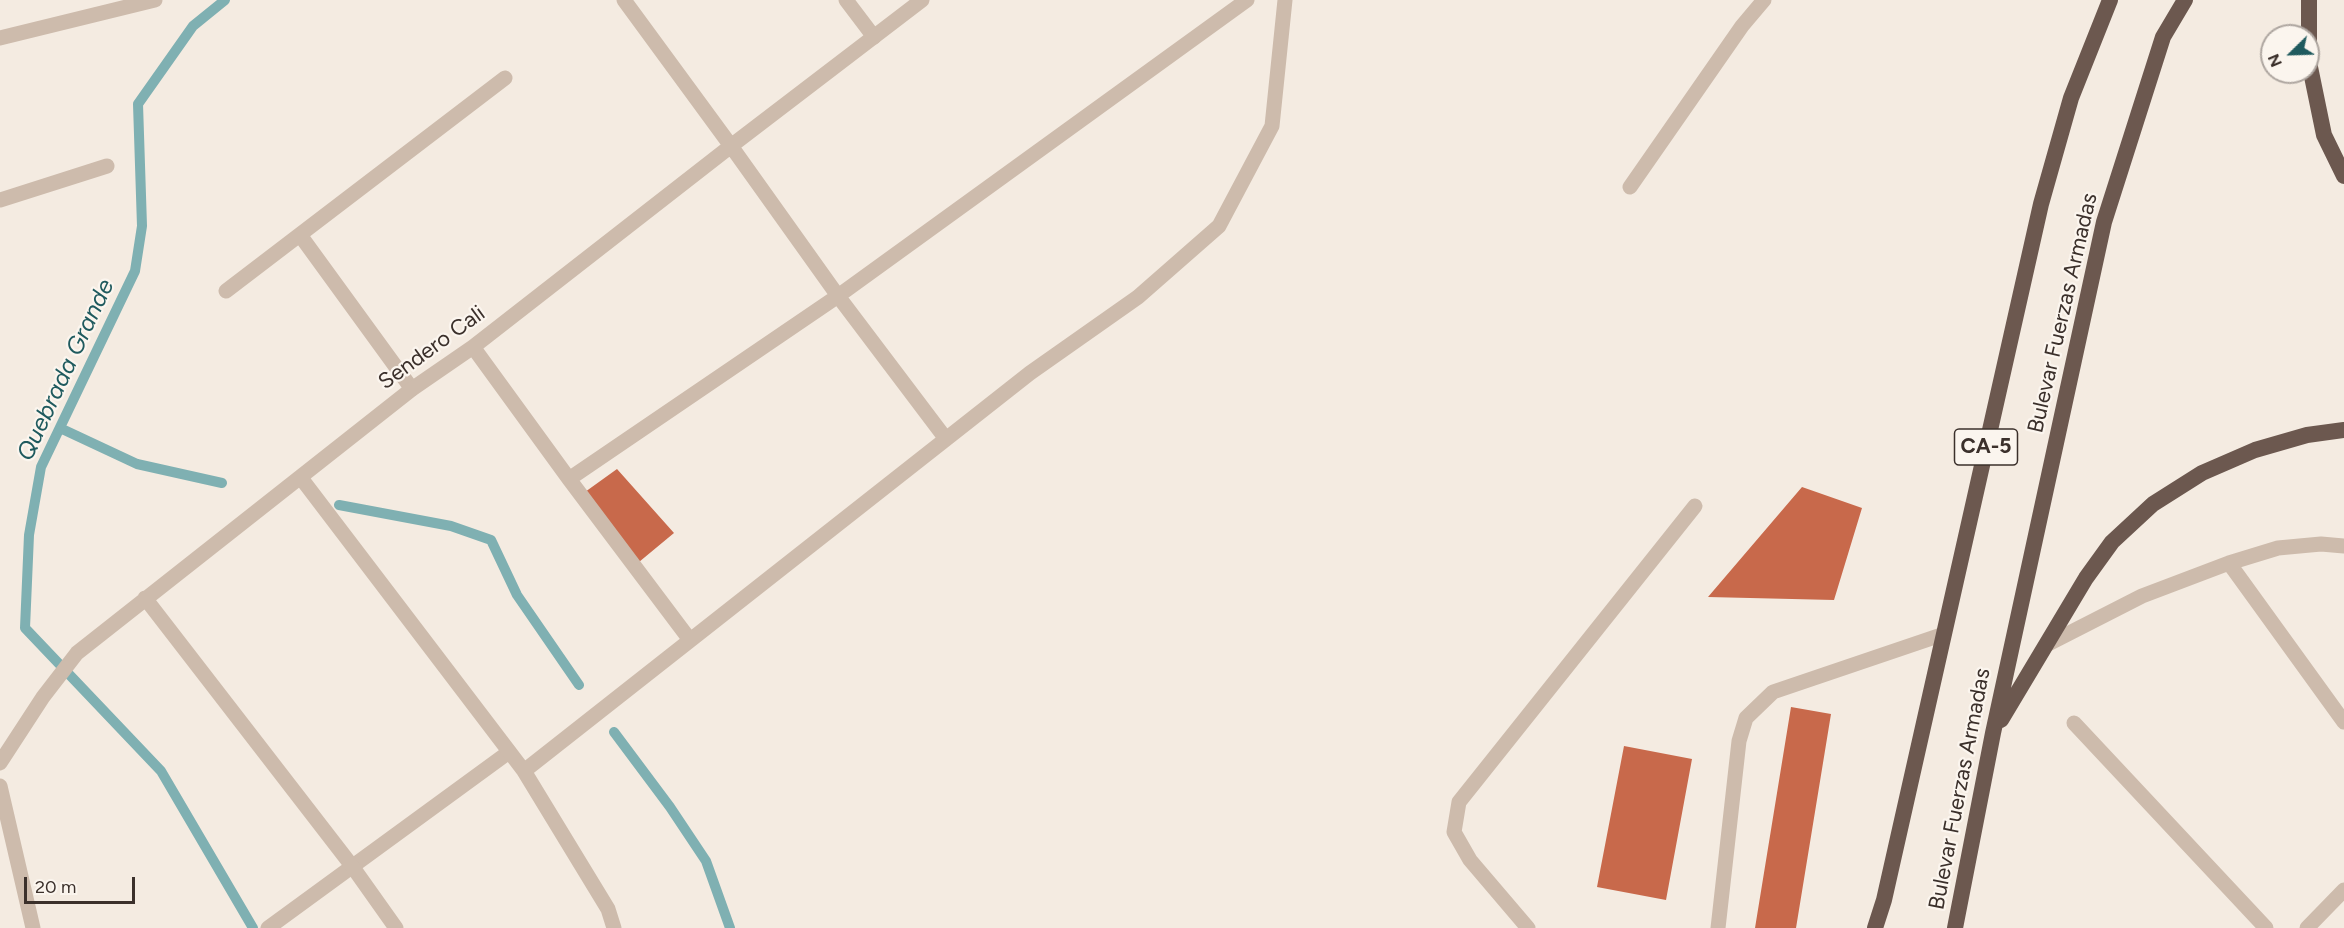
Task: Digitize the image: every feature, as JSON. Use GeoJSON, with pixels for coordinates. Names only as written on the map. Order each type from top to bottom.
{"type":"FeatureCollection","features":[{"type":"Feature","properties":{"kind":"highway","name":"Bulevar Fuerzas Armadas"},"geometry":{"type":"LineString","coordinates":[[1875,928],[1884,900],[2041,204],[2071,98],[2110,0]]}},
{"type":"Feature","properties":{"kind":"highway","name":"Bulevar Fuerzas Armadas"},"geometry":{"type":"LineString","coordinates":[[1955,928],[1993,733],[2104,222],[2163,37],[2185,0]]}},
{"type":"Feature","properties":{"kind":"highway"},"geometry":{"type":"LineString","coordinates":[[2309,0],[2309,62],[2324,135],[2344,176]]}},
{"type":"Feature","properties":{"kind":"highway"},"geometry":{"type":"LineString","coordinates":[[1993,733],[2086,578],[2112,542],[2153,504],[2202,473],[2255,450],[2307,435],[2344,430]]}},
{"type":"Feature","properties":{"kind":"street"},"geometry":{"type":"LineString","coordinates":[[0,38],[155,0]]}},
{"type":"Feature","properties":{"kind":"street"},"geometry":{"type":"LineString","coordinates":[[624,0],[838,296],[946,439]]}},
{"type":"Feature","properties":{"kind":"street"},"geometry":{"type":"LineString","coordinates":[[846,0],[874,37]]}},
{"type":"Feature","properties":{"kind":"street","name":"Sendero Cali"},"geometry":{"type":"LineString","coordinates":[[0,763],[44,697],[77,653],[302,478],[412,389],[473,347],[922,0]]}},
{"type":"Feature","properties":{"kind":"street"},"geometry":{"type":"LineString","coordinates":[[569,479],[838,296],[1247,0]]}},
{"type":"Feature","properties":{"kind":"street"},"geometry":{"type":"LineString","coordinates":[[524,771],[1030,374],[1137,297],[1219,226],[1272,126],[1285,0]]}},
{"type":"Feature","properties":{"kind":"street"},"geometry":{"type":"LineString","coordinates":[[1630,187],[1742,26],[1764,0]]}},
{"type":"Feature","properties":{"kind":"street"},"geometry":{"type":"LineString","coordinates":[[226,291],[505,78]]}},
{"type":"Feature","properties":{"kind":"street"},"geometry":{"type":"LineString","coordinates":[[0,200],[107,166]]}},
{"type":"Feature","properties":{"kind":"street"},"geometry":{"type":"LineString","coordinates":[[300,235],[412,389]]}},
{"type":"Feature","properties":{"kind":"street"},"geometry":{"type":"LineString","coordinates":[[473,347],[690,640]]}},
{"type":"Feature","properties":{"kind":"street"},"geometry":{"type":"LineString","coordinates":[[302,478],[524,771],[608,909],[614,928]]}},
{"type":"Feature","properties":{"kind":"street"},"geometry":{"type":"LineString","coordinates":[[1528,928],[1470,860],[1454,832],[1459,802],[1695,506]]}},
{"type":"Feature","properties":{"kind":"street"},"geometry":{"type":"LineString","coordinates":[[2046,645],[2142,597],[2229,562],[2278,548],[2322,544],[2344,546]]}},
{"type":"Feature","properties":{"kind":"street"},"geometry":{"type":"LineString","coordinates":[[2229,562],[2344,722]]}},
{"type":"Feature","properties":{"kind":"street"},"geometry":{"type":"LineString","coordinates":[[145,598],[352,866],[396,928]]}},
{"type":"Feature","properties":{"kind":"street"},"geometry":{"type":"LineString","coordinates":[[1718,928],[1739,741],[1746,717],[1773,692],[1944,634]]}},
{"type":"Feature","properties":{"kind":"street"},"geometry":{"type":"LineString","coordinates":[[2074,723],[2266,928]]}},
{"type":"Feature","properties":{"kind":"street"},"geometry":{"type":"LineString","coordinates":[[268,927],[509,752]]}},
{"type":"Feature","properties":{"kind":"street"},"geometry":{"type":"LineString","coordinates":[[0,786],[33,928]]}},
{"type":"Feature","properties":{"kind":"street"},"geometry":{"type":"LineString","coordinates":[[2307,928],[2344,890]]}},
{"type":"Feature","properties":{"kind":"building"},"geometry":{"type":"Polygon","coordinates":[[[617,469],[674,533],[639,562],[585,492],[617,469]]]}},
{"type":"Feature","properties":{"kind":"building"},"geometry":{"type":"Polygon","coordinates":[[[1802,487],[1862,508],[1834,600],[1708,597],[1802,487]]]}},
{"type":"Feature","properties":{"kind":"building"},"geometry":{"type":"Polygon","coordinates":[[[1791,707],[1831,714],[1796,928],[1755,928],[1791,707]]]}},
{"type":"Feature","properties":{"kind":"building"},"geometry":{"type":"Polygon","coordinates":[[[1624,746],[1692,759],[1666,900],[1597,887],[1624,746]]]}},
{"type":"Feature","properties":{"kind":"waterway","name":"Quebrada Grande"},"geometry":{"type":"LineString","coordinates":[[225,0],[193,26],[138,104],[142,226],[135,271],[41,467],[29,535],[25,628],[161,771],[253,928]]}},
{"type":"Feature","properties":{"kind":"waterway"},"geometry":{"type":"LineString","coordinates":[[60,428],[137,464],[222,483]]}},
{"type":"Feature","properties":{"kind":"waterway"},"geometry":{"type":"LineString","coordinates":[[339,505],[451,526],[491,540],[517,595],[579,685]]}},
{"type":"Feature","properties":{"kind":"waterway"},"geometry":{"type":"LineString","coordinates":[[614,732],[670,807],[706,861],[730,928]]}}]}
